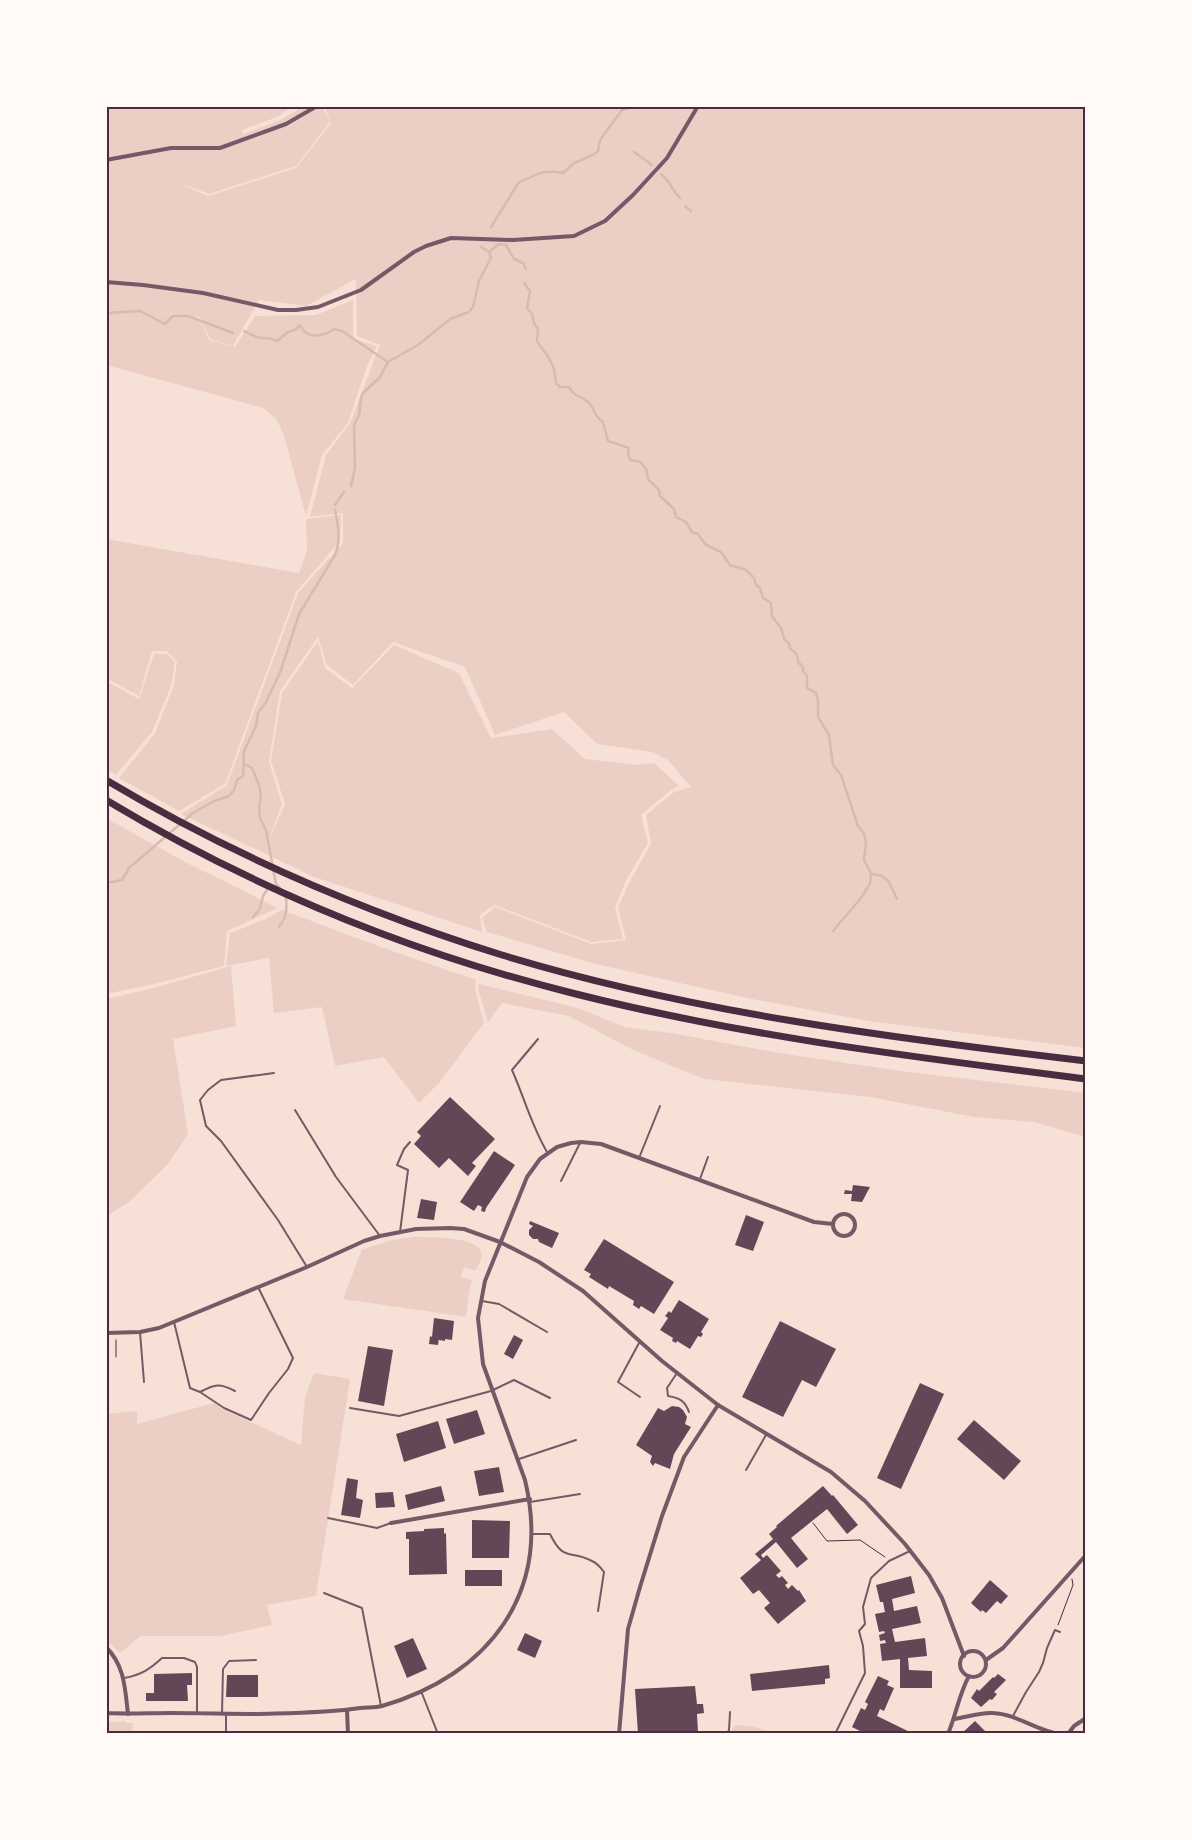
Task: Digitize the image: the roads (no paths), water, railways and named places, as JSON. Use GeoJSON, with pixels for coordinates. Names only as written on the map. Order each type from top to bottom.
{"type":"FeatureCollection","features":[{"type":"Feature","properties":{"kind":"highway"},"geometry":{"type":"LineString","coordinates":[[106,780],[142,802],[240,852],[347,901],[422,929],[504,955],[613,984],[777,1018],[1086,1061]]}},
{"type":"Feature","properties":{"kind":"highway"},"geometry":{"type":"LineString","coordinates":[[106,800],[229,869],[321,910],[390,937],[498,972],[572,993],[684,1019],[794,1039],[931,1060],[1086,1079]]}},
{"type":"Feature","properties":{"kind":"street"},"geometry":{"type":"LineString","coordinates":[[106,160],[171,148],[220,148],[286,124],[317,106]]}},
{"type":"Feature","properties":{"kind":"street"},"geometry":{"type":"LineString","coordinates":[[106,282],[203,293],[278,310],[296,310],[318,307],[361,290],[414,252],[451,238],[513,240],[574,236],[605,221],[633,194],[667,158],[698,106]]}},
{"type":"Feature","properties":{"kind":"street"},"geometry":{"type":"LineString","coordinates":[[106,1713],[315,1713],[381,1706],[439,1683],[486,1648],[511,1613],[522,1590],[532,1534],[530,1501],[518,1459],[491,1391],[480,1349],[478,1326],[481,1301],[485,1281],[527,1177],[547,1152],[557,1147],[581,1142],[601,1144],[814,1222],[833,1224]]}},
{"type":"Feature","properties":{"kind":"street"},"geometry":{"type":"LineString","coordinates":[[843,1214],[850,1215],[856,1224],[852,1234],[843,1236],[835,1232],[833,1224],[836,1217],[843,1214]]}},
{"type":"Feature","properties":{"kind":"street"},"geometry":{"type":"LineString","coordinates":[[106,1333],[140,1332],[159,1328],[364,1240],[380,1236],[400,1232],[450,1228],[464,1229],[500,1242],[538,1262],[583,1291],[677,1373],[718,1405],[768,1433],[838,1478],[865,1501],[910,1551],[928,1575],[942,1598],[964,1656]]}},
{"type":"Feature","properties":{"kind":"street"},"geometry":{"type":"LineString","coordinates":[[619,1734],[628,1629],[640,1587],[662,1516],[684,1457],[718,1405]]}},
{"type":"Feature","properties":{"kind":"street"},"geometry":{"type":"LineString","coordinates":[[391,1523],[530,1501]]}},
{"type":"Feature","properties":{"kind":"street"},"geometry":{"type":"LineString","coordinates":[[986,1660],[1003,1648],[1086,1555]]}},
{"type":"Feature","properties":{"kind":"street"},"geometry":{"type":"LineString","coordinates":[[106,1647],[116,1658],[124,1678],[128,1714]]}},
{"type":"Feature","properties":{"kind":"street"},"geometry":{"type":"LineString","coordinates":[[969,1652],[982,1654],[986,1660],[986,1666],[982,1673],[976,1676],[969,1676],[964,1673],[961,1667],[961,1661],[969,1652]]}},
{"type":"Feature","properties":{"kind":"street"},"geometry":{"type":"LineString","coordinates":[[948,1734],[969,1676]]}},
{"type":"Feature","properties":{"kind":"street"},"geometry":{"type":"LineString","coordinates":[[347,1710],[348,1734]]}},
{"type":"Feature","properties":{"kind":"street"},"geometry":{"type":"LineString","coordinates":[[955,1719],[992,1712],[1052,1733],[1060,1734]]}},
{"type":"Feature","properties":{"kind":"street"},"geometry":{"type":"LineString","coordinates":[[1068,1734],[1074,1726],[1086,1718]]}},
{"type":"Feature","properties":{"kind":"lane"},"geometry":{"type":"LineString","coordinates":[[538,1039],[512,1070],[528,1106],[537,1136],[547,1152]]}},
{"type":"Feature","properties":{"kind":"lane"},"geometry":{"type":"LineString","coordinates":[[274,1073],[221,1080],[208,1090],[200,1100],[206,1126],[221,1141],[278,1220],[307,1266]]}},
{"type":"Feature","properties":{"kind":"lane"},"geometry":{"type":"LineString","coordinates":[[639,1158],[660,1106]]}},
{"type":"Feature","properties":{"kind":"lane"},"geometry":{"type":"LineString","coordinates":[[295,1110],[336,1177],[380,1236]]}},
{"type":"Feature","properties":{"kind":"lane"},"geometry":{"type":"LineString","coordinates":[[400,1232],[408,1170],[397,1165],[410,1142]]}},
{"type":"Feature","properties":{"kind":"lane"},"geometry":{"type":"LineString","coordinates":[[561,1181],[581,1142]]}},
{"type":"Feature","properties":{"kind":"lane"},"geometry":{"type":"LineString","coordinates":[[700,1179],[708,1157]]}},
{"type":"Feature","properties":{"kind":"lane"},"geometry":{"type":"LineString","coordinates":[[174,1322],[190,1388],[200,1392],[224,1408],[252,1420],[269,1393],[288,1369],[292,1358],[258,1286]]}},
{"type":"Feature","properties":{"kind":"lane"},"geometry":{"type":"LineString","coordinates":[[481,1301],[499,1304],[547,1332]]}},
{"type":"Feature","properties":{"kind":"lane"},"geometry":{"type":"LineString","coordinates":[[140,1332],[144,1382]]}},
{"type":"Feature","properties":{"kind":"lane"},"geometry":{"type":"LineString","coordinates":[[640,1397],[618,1382],[641,1341]]}},
{"type":"Feature","properties":{"kind":"lane"},"geometry":{"type":"LineString","coordinates":[[677,1373],[667,1388],[668,1396],[681,1399],[689,1412]]}},
{"type":"Feature","properties":{"kind":"lane"},"geometry":{"type":"LineString","coordinates":[[350,1408],[398,1416],[491,1391],[514,1380],[550,1398]]}},
{"type":"Feature","properties":{"kind":"lane"},"geometry":{"type":"LineString","coordinates":[[200,1392],[212,1385],[226,1386],[235,1391]]}},
{"type":"Feature","properties":{"kind":"lane"},"geometry":{"type":"LineString","coordinates":[[746,1470],[768,1433]]}},
{"type":"Feature","properties":{"kind":"lane"},"geometry":{"type":"LineString","coordinates":[[518,1459],[576,1440]]}},
{"type":"Feature","properties":{"kind":"lane"},"geometry":{"type":"LineString","coordinates":[[530,1501],[580,1494]]}},
{"type":"Feature","properties":{"kind":"lane"},"geometry":{"type":"LineString","coordinates":[[328,1518],[377,1528],[391,1523]]}},
{"type":"Feature","properties":{"kind":"lane"},"geometry":{"type":"LineString","coordinates":[[532,1534],[550,1534],[556,1547],[563,1553],[593,1561],[604,1572],[598,1611]]}},
{"type":"Feature","properties":{"kind":"lane"},"geometry":{"type":"LineString","coordinates":[[835,1734],[864,1673],[863,1646],[859,1631],[864,1624],[863,1607],[871,1578],[889,1561],[910,1551]]}},
{"type":"Feature","properties":{"kind":"lane"},"geometry":{"type":"LineString","coordinates":[[324,1593],[362,1608],[381,1706]]}},
{"type":"Feature","properties":{"kind":"lane"},"geometry":{"type":"LineString","coordinates":[[1012,1718],[1039,1672],[1055,1630],[1060,1632]]}},
{"type":"Feature","properties":{"kind":"lane"},"geometry":{"type":"LineString","coordinates":[[124,1678],[148,1671],[162,1658],[184,1658],[195,1662],[197,1667],[197,1714]]}},
{"type":"Feature","properties":{"kind":"lane"},"geometry":{"type":"LineString","coordinates":[[174,1732],[226,1732],[223,1669],[229,1661],[256,1660]]}},
{"type":"Feature","properties":{"kind":"lane"},"geometry":{"type":"LineString","coordinates":[[421,1691],[438,1734]]}},
{"type":"Feature","properties":{"kind":"lane"},"geometry":{"type":"LineString","coordinates":[[727,1734],[730,1712]]}},
{"type":"Feature","properties":{"kind":"waterway"},"geometry":{"type":"LineString","coordinates":[[491,227],[519,182],[544,172],[563,173],[574,163],[593,155],[598,151],[600,140],[622,110],[636,106]]}},
{"type":"Feature","properties":{"kind":"waterway"},"geometry":{"type":"LineString","coordinates":[[634,152],[652,165]]}},
{"type":"Feature","properties":{"kind":"waterway"},"geometry":{"type":"LineString","coordinates":[[661,174],[680,198]]}},
{"type":"Feature","properties":{"kind":"waterway"},"geometry":{"type":"LineString","coordinates":[[685,206],[691,211]]}},
{"type":"Feature","properties":{"kind":"waterway"},"geometry":{"type":"LineString","coordinates":[[489,252],[499,244],[506,245],[514,259],[523,263],[526,269]]}},
{"type":"Feature","properties":{"kind":"waterway"},"geometry":{"type":"LineString","coordinates":[[351,486],[355,468],[354,425],[359,415],[363,393],[380,377],[388,362],[418,345],[450,319],[469,312],[473,307],[479,281],[491,258],[489,252],[481,247]]}},
{"type":"Feature","properties":{"kind":"waterway"},"geometry":{"type":"LineString","coordinates":[[524,283],[530,291],[527,308],[532,314],[538,329],[537,341],[554,369],[556,383],[560,387],[569,387],[574,394],[591,405],[603,422],[608,441],[629,448],[628,456],[631,460],[640,462],[646,469],[648,479],[659,490],[660,496],[674,509],[676,517],[686,522],[692,532],[698,534],[706,545],[721,552],[730,565],[746,570],[754,578],[763,598],[771,603],[772,616],[781,628],[784,639],[789,643],[790,649],[794,651],[798,657],[798,662],[803,667],[803,671],[807,676],[807,688],[816,693],[818,717],[829,735],[833,765],[841,775],[858,826],[864,834],[866,842],[864,860],[871,873],[870,884],[861,898],[833,931]]}},
{"type":"Feature","properties":{"kind":"waterway"},"geometry":{"type":"LineString","coordinates":[[106,313],[140,311],[165,324],[173,316],[188,316],[233,333]]}},
{"type":"Feature","properties":{"kind":"waterway"},"geometry":{"type":"LineString","coordinates":[[244,331],[256,337],[270,338],[277,341],[288,332],[297,329],[299,325],[305,332],[316,336],[334,329],[342,331],[388,362]]}},
{"type":"Feature","properties":{"kind":"waterway"},"geometry":{"type":"LineString","coordinates":[[335,505],[344,492]]}},
{"type":"Feature","properties":{"kind":"waterway"},"geometry":{"type":"LineString","coordinates":[[106,883],[122,880],[129,868],[193,813],[214,801],[229,796],[234,790],[237,780],[243,776],[244,751],[256,726],[258,713],[266,702],[281,670],[299,614],[335,555],[338,538],[335,510]]}},
{"type":"Feature","properties":{"kind":"waterway"},"geometry":{"type":"LineString","coordinates":[[244,764],[252,768],[259,785],[261,796],[260,818],[266,830],[276,884],[280,888]]}},
{"type":"Feature","properties":{"kind":"waterway"},"geometry":{"type":"LineString","coordinates":[[872,874],[882,876],[889,882],[897,899]]}},
{"type":"Feature","properties":{"kind":"waterway"},"geometry":{"type":"LineString","coordinates":[[253,917],[260,909],[263,896],[268,888]]}},
{"type":"Feature","properties":{"kind":"waterway"},"geometry":{"type":"LineString","coordinates":[[279,927],[286,913],[286,896]]}}]}
